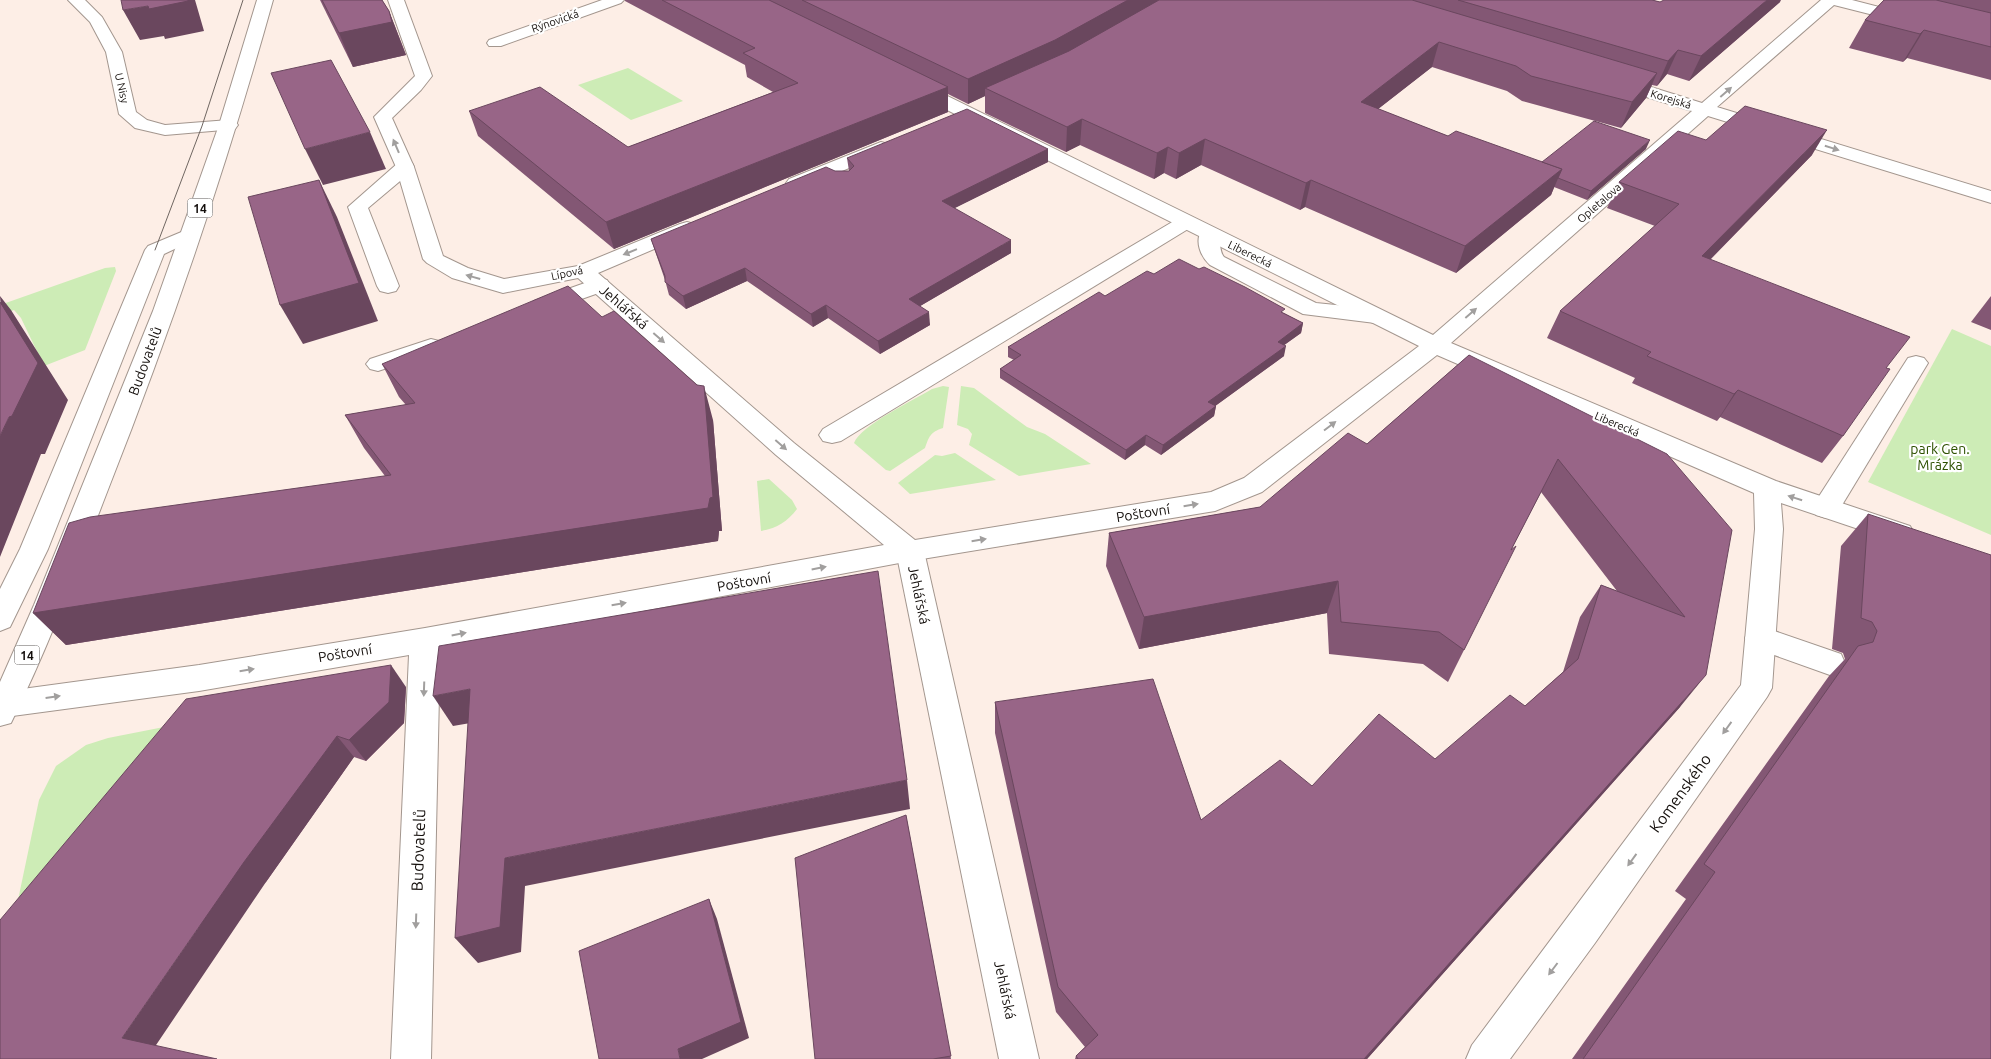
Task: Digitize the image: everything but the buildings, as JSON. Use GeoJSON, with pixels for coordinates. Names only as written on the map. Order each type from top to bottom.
{"type":"FeatureCollection","features":[{"type":"Feature","properties":{"kind":"street","name":"U Nisy"},"geometry":{"type":"LineString","coordinates":[[76,0],[96,20],[114,52],[128,114],[141,124],[165,130],[229,125]]}},
{"type":"Feature","properties":{"kind":"street","name":"Budovatelů"},"geometry":{"type":"LineString","coordinates":[[2,708],[49,607],[126,412],[229,125],[265,0]]}},
{"type":"Feature","properties":{"kind":"street","name":"Lípová"},"geometry":{"type":"LineString","coordinates":[[396,0],[424,76],[416,88],[401,98],[383,117],[405,167],[434,259],[460,273],[503,286],[591,278],[705,220]]}},
{"type":"Feature","properties":{"kind":"street","name":"Rýnovická"},"geometry":{"type":"LineString","coordinates":[[495,43],[616,0]]}},
{"type":"Feature","properties":{"kind":"street","name":"Opletalova"},"geometry":{"type":"LineString","coordinates":[[1435,346],[1830,0]]}},
{"type":"Feature","properties":{"kind":"street"},"geometry":{"type":"LineString","coordinates":[[1834,0],[1927,23]]}},
{"type":"Feature","properties":{"kind":"street","name":"Korejská"},"geometry":{"type":"LineString","coordinates":[[1594,75],[1991,197]]}},
{"type":"Feature","properties":{"kind":"street"},"geometry":{"type":"LineString","coordinates":[[897,78],[1186,222]]}},
{"type":"Feature","properties":{"kind":"street"},"geometry":{"type":"LineString","coordinates":[[945,121],[987,103]]}},
{"type":"Feature","properties":{"kind":"street"},"geometry":{"type":"LineString","coordinates":[[776,191],[836,174],[900,140]]}},
{"type":"Feature","properties":{"kind":"street"},"geometry":{"type":"LineString","coordinates":[[388,286],[358,206],[405,167]]}},
{"type":"Feature","properties":{"kind":"street"},"geometry":{"type":"LineString","coordinates":[[832,435],[1186,222]]}},
{"type":"Feature","properties":{"kind":"street","name":"Liberecká"},"geometry":{"type":"LineString","coordinates":[[1186,222],[1209,234],[1211,255],[1217,261],[1311,309],[1374,316],[1435,346],[1767,488],[1927,542]]}},
{"type":"Feature","properties":{"kind":"street"},"geometry":{"type":"LineString","coordinates":[[0,619],[34,548],[155,250],[190,234]]}},
{"type":"Feature","properties":{"kind":"street"},"geometry":{"type":"LineString","coordinates":[[527,311],[591,278]]}},
{"type":"Feature","properties":{"kind":"street","name":"Jehlářská"},"geometry":{"type":"LineString","coordinates":[[591,278],[785,449],[910,551],[1019,1059]]}},
{"type":"Feature","properties":{"kind":"street"},"geometry":{"type":"LineString","coordinates":[[378,364],[452,338]]}},
{"type":"Feature","properties":{"kind":"street","name":"Poštovní"},"geometry":{"type":"LineString","coordinates":[[2,708],[199,678],[425,640],[910,551],[1215,501],[1253,486],[1435,346]]}},
{"type":"Feature","properties":{"kind":"street"},"geometry":{"type":"LineString","coordinates":[[1826,508],[1916,363]]}},
{"type":"Feature","properties":{"kind":"street","name":"Komenského"},"geometry":{"type":"LineString","coordinates":[[1486,1059],[1588,922],[1756,688],[1769,529],[1767,488]]}},
{"type":"Feature","properties":{"kind":"street"},"geometry":{"type":"LineString","coordinates":[[34,548],[80,528]]}},
{"type":"Feature","properties":{"kind":"street"},"geometry":{"type":"LineString","coordinates":[[1760,638],[1830,663]]}},
{"type":"Feature","properties":{"kind":"street","name":"Budovatelů"},"geometry":{"type":"LineString","coordinates":[[411,1059],[425,640]]}},
{"type":"Feature","properties":{"kind":"green space"},"geometry":{"type":"Polygon","coordinates":[[[628,68],[683,101],[631,120],[578,85],[628,68]]]}},
{"type":"Feature","properties":{"kind":"green space"},"geometry":{"type":"Polygon","coordinates":[[[115,267],[116,271],[85,350],[44,366],[21,318],[14,310],[0,315],[0,305],[105,268],[115,267]]]}},
{"type":"Feature","properties":{"kind":"green space","name":"park Gen. Mrázka"},"geometry":{"type":"Polygon","coordinates":[[[1952,329],[1991,346],[1991,535],[1868,482],[1952,329]]]}},
{"type":"Feature","properties":{"kind":"green space"},"geometry":{"type":"Polygon","coordinates":[[[943,386],[949,387],[943,428],[931,435],[925,448],[890,471],[886,470],[854,443],[859,436],[877,421],[932,389],[943,386]]]}},
{"type":"Feature","properties":{"kind":"green space"},"geometry":{"type":"Polygon","coordinates":[[[961,386],[974,388],[1027,427],[1045,434],[1091,464],[1019,476],[969,445],[972,434],[968,429],[957,425],[961,386]]]}},
{"type":"Feature","properties":{"kind":"green space"},"geometry":{"type":"Polygon","coordinates":[[[955,453],[996,480],[910,494],[898,483],[935,455],[942,456],[955,453]]]}},
{"type":"Feature","properties":{"kind":"green space"},"geometry":{"type":"Polygon","coordinates":[[[769,479],[792,500],[797,509],[781,524],[761,531],[757,481],[769,479]]]}},
{"type":"Feature","properties":{"kind":"green space"},"geometry":{"type":"Polygon","coordinates":[[[164,727],[18,900],[39,800],[56,766],[86,745],[108,738],[164,727]]]}},
{"type":"Feature","properties":{"kind":"tram line"},"geometry":{"type":"LineString","coordinates":[[155,250],[202,126],[243,0]]}}]}
